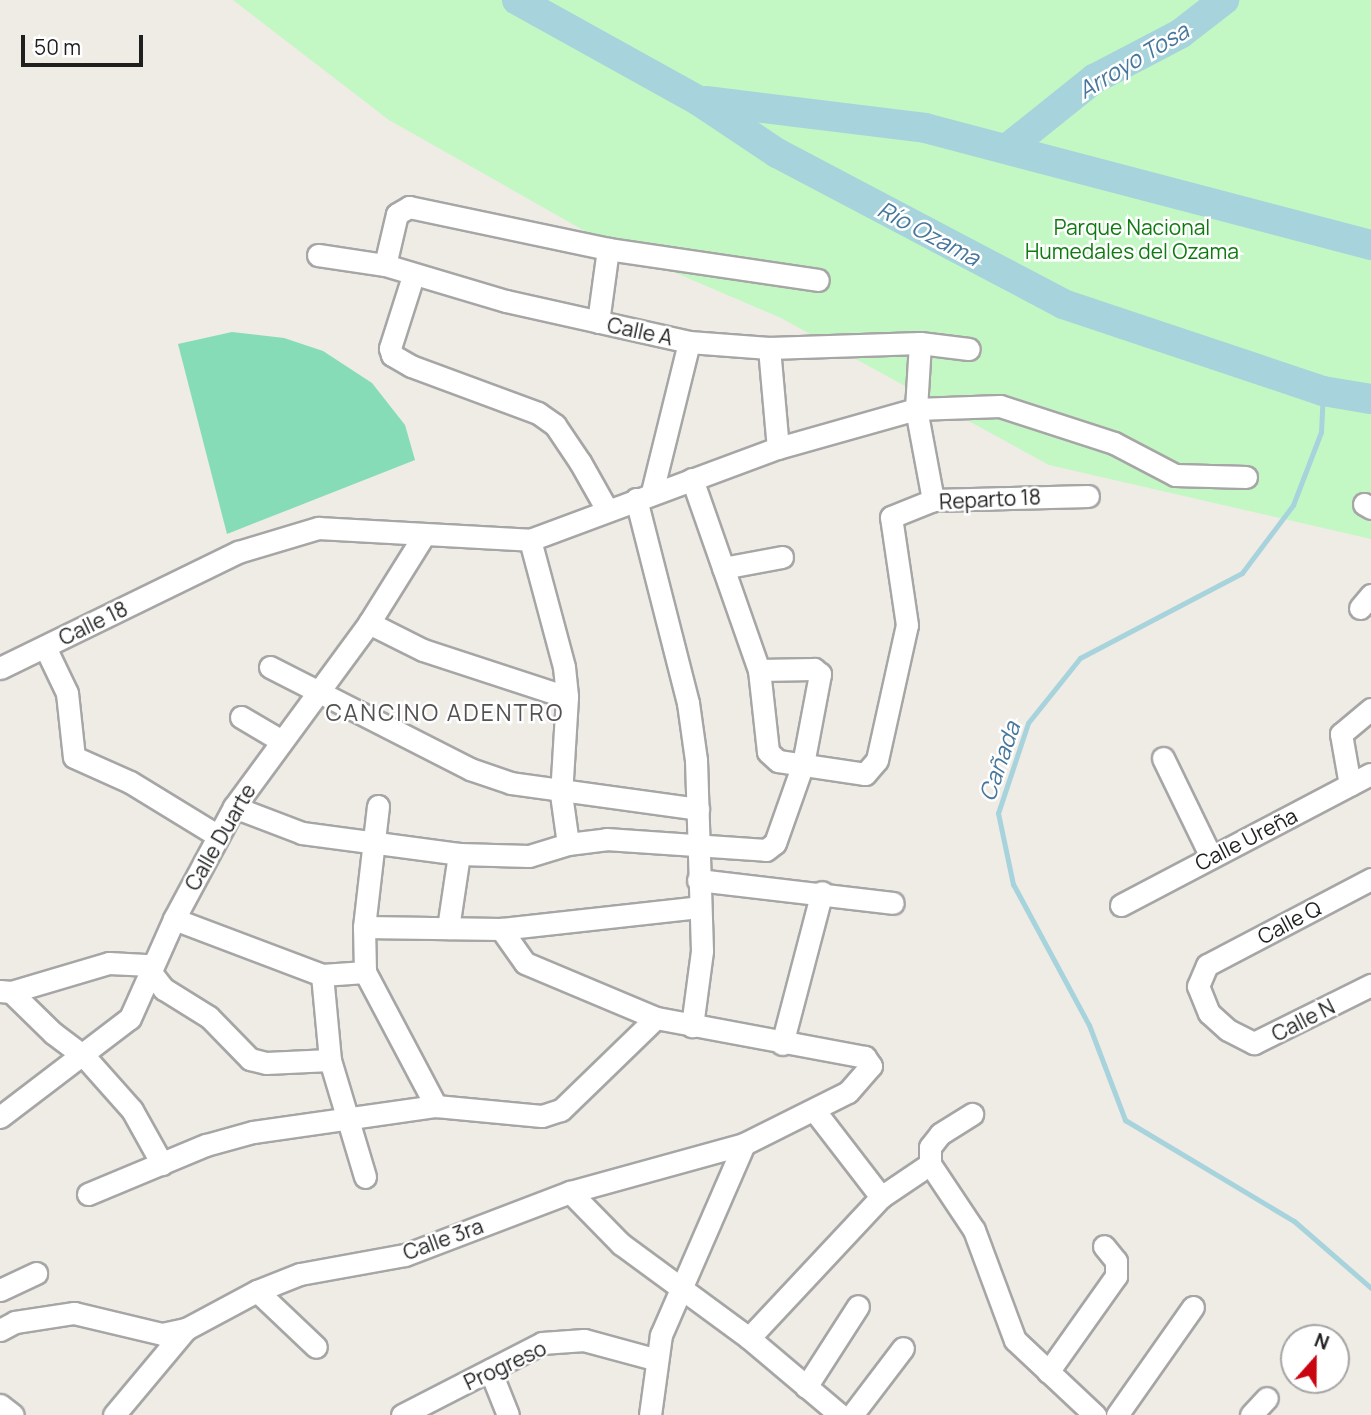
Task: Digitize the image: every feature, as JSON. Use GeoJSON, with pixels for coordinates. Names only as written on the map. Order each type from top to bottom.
{"type":"FeatureCollection","features":[{"type":"Feature","properties":{"kind":"street"},"geometry":{"type":"LineString","coordinates":[[386,265],[397,214],[409,207],[608,248],[818,280]]}},
{"type":"Feature","properties":{"kind":"street"},"geometry":{"type":"LineString","coordinates":[[598,322],[608,248]]}},
{"type":"Feature","properties":{"kind":"street","name":"Calle A"},"geometry":{"type":"LineString","coordinates":[[318,255],[386,265],[413,276],[689,342],[769,348],[920,343],[969,349]]}},
{"type":"Feature","properties":{"kind":"street"},"geometry":{"type":"LineString","coordinates":[[413,276],[390,348],[392,355],[538,413],[568,444],[607,510]]}},
{"type":"Feature","properties":{"kind":"street"},"geometry":{"type":"LineString","coordinates":[[689,342],[644,496],[688,702],[698,809],[700,985],[692,1026]]}},
{"type":"Feature","properties":{"kind":"street"},"geometry":{"type":"LineString","coordinates":[[920,343],[916,409],[933,500]]}},
{"type":"Feature","properties":{"kind":"street"},"geometry":{"type":"LineString","coordinates":[[769,348],[778,448]]}},
{"type":"Feature","properties":{"kind":"street"},"geometry":{"type":"LineString","coordinates":[[568,844],[561,794],[567,696],[552,614],[530,540],[778,448],[916,409],[1000,407],[1114,443],[1175,475],[1246,477]]}},
{"type":"Feature","properties":{"kind":"street"},"geometry":{"type":"LineString","coordinates":[[692,479],[759,670],[768,752],[778,761],[803,764]]}},
{"type":"Feature","properties":{"kind":"street","name":"Reparto 18"},"geometry":{"type":"LineString","coordinates":[[803,764],[864,774],[877,760],[907,625],[889,524],[897,511],[933,500],[1088,496]]}},
{"type":"Feature","properties":{"kind":"street","name":"Calle 18"},"geometry":{"type":"LineString","coordinates":[[0,668],[239,552],[318,528],[530,540]]}},
{"type":"Feature","properties":{"kind":"street","name":"Calle Duarte"},"geometry":{"type":"LineString","coordinates":[[0,1117],[84,1056],[130,1018],[152,974],[174,919],[234,807],[280,740],[369,623],[424,535]]}},
{"type":"Feature","properties":{"kind":"street"},"geometry":{"type":"LineString","coordinates":[[723,568],[782,557]]}},
{"type":"Feature","properties":{"kind":"street"},"geometry":{"type":"LineString","coordinates":[[369,623],[423,650],[567,696]]}},
{"type":"Feature","properties":{"kind":"street"},"geometry":{"type":"LineString","coordinates":[[45,647],[68,694],[74,757],[130,782],[218,836]]}},
{"type":"Feature","properties":{"kind":"street"},"geometry":{"type":"LineString","coordinates":[[270,667],[470,769],[561,794],[698,809]]}},
{"type":"Feature","properties":{"kind":"street"},"geometry":{"type":"LineString","coordinates":[[234,807],[302,833],[373,845],[459,854],[529,856],[568,844],[606,839],[771,848],[803,764],[820,674],[814,669],[759,670]]}},
{"type":"Feature","properties":{"kind":"street"},"geometry":{"type":"LineString","coordinates":[[1350,785],[1341,734],[1371,709]]}},
{"type":"Feature","properties":{"kind":"street"},"geometry":{"type":"LineString","coordinates":[[241,717],[280,740]]}},
{"type":"Feature","properties":{"kind":"street"},"geometry":{"type":"LineString","coordinates":[[1163,758],[1212,856]]}},
{"type":"Feature","properties":{"kind":"street","name":"Calle Ureña"},"geometry":{"type":"LineString","coordinates":[[1121,905],[1371,774]]}},
{"type":"Feature","properties":{"kind":"street"},"geometry":{"type":"LineString","coordinates":[[378,806],[364,927],[365,972],[436,1106]]}},
{"type":"Feature","properties":{"kind":"street"},"geometry":{"type":"LineString","coordinates":[[448,928],[459,854]]}},
{"type":"Feature","properties":{"kind":"street","name":"Calle Q"},"geometry":{"type":"LineString","coordinates":[[1207,965],[1371,879]]}},
{"type":"Feature","properties":{"kind":"street"},"geometry":{"type":"LineString","coordinates":[[698,880],[893,902]]}},
{"type":"Feature","properties":{"kind":"street"},"geometry":{"type":"LineString","coordinates":[[500,929],[525,963],[656,1018],[782,1044],[822,892]]}},
{"type":"Feature","properties":{"kind":"street"},"geometry":{"type":"LineString","coordinates":[[364,927],[500,929],[700,906]]}},
{"type":"Feature","properties":{"kind":"street"},"geometry":{"type":"LineString","coordinates":[[174,919],[322,975],[365,972]]}},
{"type":"Feature","properties":{"kind":"street"},"geometry":{"type":"LineString","coordinates":[[6,991],[109,963],[145,965],[164,989],[209,1017],[250,1059],[267,1063],[330,1060]]}},
{"type":"Feature","properties":{"kind":"street","name":"Calle N"},"geometry":{"type":"LineString","coordinates":[[1207,965],[1198,986],[1209,1013],[1228,1030],[1254,1043],[1371,985]]}},
{"type":"Feature","properties":{"kind":"street"},"geometry":{"type":"LineString","coordinates":[[322,975],[330,1060],[350,1116],[365,1177]]}},
{"type":"Feature","properties":{"kind":"street"},"geometry":{"type":"LineString","coordinates":[[6,991],[52,1033],[84,1056],[132,1110],[162,1164]]}},
{"type":"Feature","properties":{"kind":"street"},"geometry":{"type":"LineString","coordinates":[[88,1195],[162,1164],[253,1132],[350,1116],[436,1106],[542,1116],[561,1110],[656,1018]]}},
{"type":"Feature","properties":{"kind":"street","name":"Calle 3ra"},"geometry":{"type":"LineString","coordinates":[[0,1331],[15,1322],[74,1313],[162,1334],[186,1329],[257,1291],[300,1274],[405,1255],[570,1192],[744,1144],[848,1092],[871,1066],[865,1057],[782,1044]]}},
{"type":"Feature","properties":{"kind":"street"},"geometry":{"type":"LineString","coordinates":[[814,1110],[881,1197]]}},
{"type":"Feature","properties":{"kind":"street"},"geometry":{"type":"LineString","coordinates":[[972,1114],[940,1135],[930,1147],[930,1164],[974,1230],[1015,1340],[1095,1415]]}},
{"type":"Feature","properties":{"kind":"street"},"geometry":{"type":"LineString","coordinates":[[650,1415],[654,1359],[744,1144]]}},
{"type":"Feature","properties":{"kind":"street"},"geometry":{"type":"LineString","coordinates":[[749,1338],[881,1197],[930,1164]]}},
{"type":"Feature","properties":{"kind":"street"},"geometry":{"type":"LineString","coordinates":[[570,1192],[621,1244],[749,1338],[840,1415]]}},
{"type":"Feature","properties":{"kind":"street"},"geometry":{"type":"LineString","coordinates":[[1048,1372],[1116,1276],[1116,1261],[1104,1246]]}},
{"type":"Feature","properties":{"kind":"street"},"geometry":{"type":"LineString","coordinates":[[0,1290],[36,1273]]}},
{"type":"Feature","properties":{"kind":"street"},"geometry":{"type":"LineString","coordinates":[[257,1291],[316,1347]]}},
{"type":"Feature","properties":{"kind":"street"},"geometry":{"type":"LineString","coordinates":[[806,1387],[858,1306]]}},
{"type":"Feature","properties":{"kind":"street"},"geometry":{"type":"LineString","coordinates":[[1116,1415],[1193,1307]]}},
{"type":"Feature","properties":{"kind":"street"},"geometry":{"type":"LineString","coordinates":[[114,1415],[186,1329]]}},
{"type":"Feature","properties":{"kind":"street","name":"Progreso"},"geometry":{"type":"LineString","coordinates":[[402,1415],[542,1343],[584,1340],[654,1359]]}},
{"type":"Feature","properties":{"kind":"street"},"geometry":{"type":"LineString","coordinates":[[852,1415],[903,1348]]}},
{"type":"Feature","properties":{"kind":"street"},"geometry":{"type":"LineString","coordinates":[[490,1370],[508,1415]]}},
{"type":"Feature","properties":{"kind":"street"},"geometry":{"type":"LineString","coordinates":[[1251,1415],[1267,1398]]}},
{"type":"Feature","properties":{"kind":"street"},"geometry":{"type":"LineString","coordinates":[[0,1405],[13,1415]]}},
{"type":"Feature","properties":{"kind":"green space","name":"Parque Nacional Humedales del Ozama"},"geometry":{"type":"Polygon","coordinates":[[[233,0],[1371,0],[1371,539],[1049,465],[781,318],[606,243],[389,120],[233,0]]]}},
{"type":"Feature","properties":{"kind":"green space"},"geometry":{"type":"Polygon","coordinates":[[[232,332],[284,338],[323,351],[372,383],[405,425],[415,460],[227,534],[178,344],[232,332]]]}},
{"type":"Feature","properties":{"kind":"waterway","name":"Río Ozama"},"geometry":{"type":"LineString","coordinates":[[517,0],[699,101],[777,153],[1063,304],[1323,391],[1371,399]]}},
{"type":"Feature","properties":{"kind":"waterway","name":"Arroyo Tosa"},"geometry":{"type":"LineString","coordinates":[[1009,147],[1094,79],[1180,34],[1224,0]]}},
{"type":"Feature","properties":{"kind":"waterway"},"geometry":{"type":"LineString","coordinates":[[706,101],[925,128],[1371,245]]}},
{"type":"Feature","properties":{"kind":"waterway","name":"Cañada"},"geometry":{"type":"LineString","coordinates":[[1323,391],[1321,432],[1293,505],[1242,573],[1080,658],[1028,723],[998,813],[1013,884],[1089,1025],[1125,1120],[1294,1221],[1371,1288]]}},
{"type":"Feature","properties":{"kind":"district","name":"CANCINO ADENTRO"},"geometry":{"type":"Point","coordinates":[445,712]}}]}
